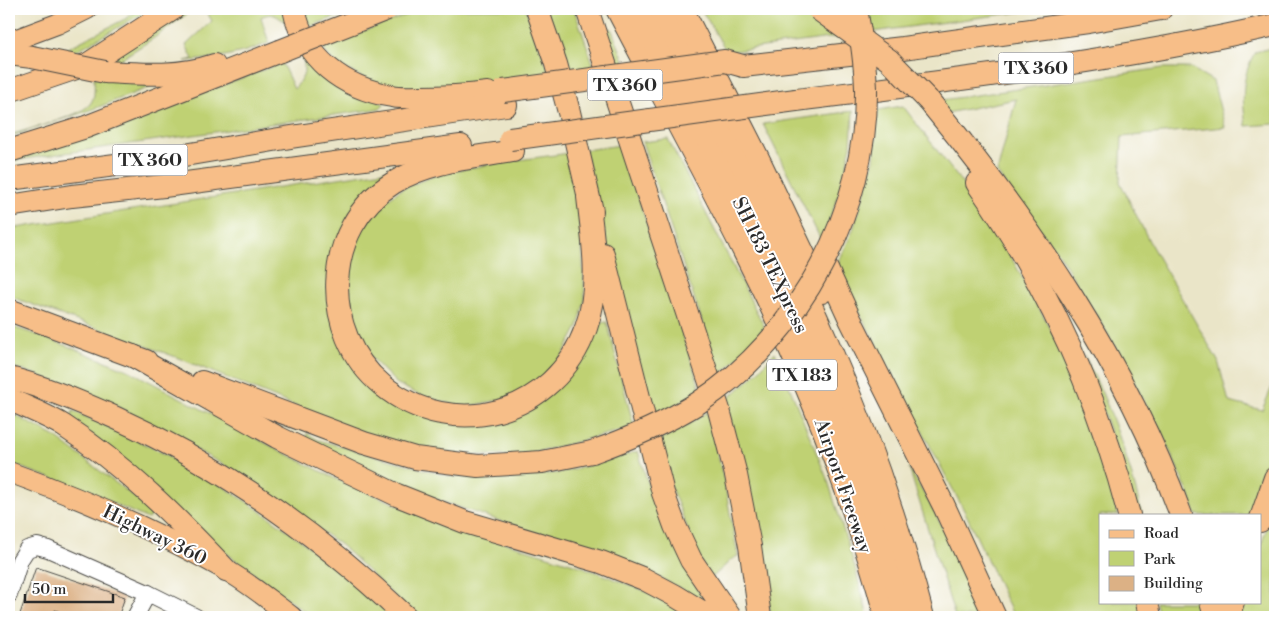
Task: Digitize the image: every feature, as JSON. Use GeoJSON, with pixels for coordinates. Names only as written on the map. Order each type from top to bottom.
{"type":"FeatureCollection","features":[{"type":"Feature","properties":{"kind":"highway"},"geometry":{"type":"LineString","coordinates":[[9,91],[88,64],[131,38],[172,9]]}},
{"type":"Feature","properties":{"kind":"highway"},"geometry":{"type":"LineString","coordinates":[[294,9],[299,26],[317,58],[332,72],[368,91],[394,97],[460,96],[504,98]]}},
{"type":"Feature","properties":{"kind":"highway"},"geometry":{"type":"LineString","coordinates":[[9,151],[86,127],[386,9]]}},
{"type":"Feature","properties":{"kind":"highway"},"geometry":{"type":"LineString","coordinates":[[537,9],[556,64],[569,112],[588,197],[662,493],[691,560],[730,617]]}},
{"type":"Feature","properties":{"kind":"highway"},"geometry":{"type":"LineString","coordinates":[[587,9],[720,410],[736,475],[750,546],[760,617]]}},
{"type":"Feature","properties":{"kind":"highway","name":"Airport Freeway"},"geometry":{"type":"LineString","coordinates":[[618,9],[747,258],[801,374],[826,433],[851,503],[886,617]]}},
{"type":"Feature","properties":{"kind":"highway","name":"SH 183 TEXpress"},"geometry":{"type":"LineString","coordinates":[[636,9],[755,230],[806,338],[870,499],[906,617]]}},
{"type":"Feature","properties":{"kind":"highway","name":"SH 183 TEXpress"},"geometry":{"type":"LineString","coordinates":[[660,9],[795,272],[842,376],[888,500],[923,617]]}},
{"type":"Feature","properties":{"kind":"highway","name":"TX 183"},"geometry":{"type":"LineString","coordinates":[[682,9],[757,156],[830,310],[874,416],[908,512],[938,617]]}},
{"type":"Feature","properties":{"kind":"highway"},"geometry":{"type":"LineString","coordinates":[[818,9],[889,60],[929,101],[975,168],[1037,242],[1098,339],[1155,450],[1181,514]]}},
{"type":"Feature","properties":{"kind":"highway"},"geometry":{"type":"LineString","coordinates":[[9,310],[364,443],[415,458],[478,466],[542,462],[592,452],[624,441],[664,423],[699,402],[731,378],[761,349],[790,315],[832,246],[847,208],[857,170],[864,128],[866,88],[863,47],[856,9]]}},
{"type":"Feature","properties":{"kind":"highway","name":"TX 360"},"geometry":{"type":"LineString","coordinates":[[9,179],[161,159],[504,98],[744,66],[904,48],[1088,22],[1161,9]]}},
{"type":"Feature","properties":{"kind":"highway","name":"TX 360"},"geometry":{"type":"LineString","coordinates":[[9,206],[72,196],[511,145],[604,126],[1089,60],[1275,26]]}},
{"type":"Feature","properties":{"kind":"highway"},"geometry":{"type":"LineString","coordinates":[[9,54],[105,72],[183,72],[203,69],[223,62],[250,63]]}},
{"type":"Feature","properties":{"kind":"highway"},"geometry":{"type":"LineString","coordinates":[[511,145],[432,166],[394,182],[368,204],[348,232],[341,248],[338,270],[337,295],[341,318],[350,345],[359,360],[369,373],[395,394],[415,404],[436,411],[478,415],[519,405],[547,387],[560,374],[575,354],[586,328],[593,304],[594,263],[588,197]]}},
{"type":"Feature","properties":{"kind":"highway"},"geometry":{"type":"LineString","coordinates":[[757,156],[805,225],[854,328],[944,506],[995,617]]}},
{"type":"Feature","properties":{"kind":"highway"},"geometry":{"type":"LineString","coordinates":[[975,168],[994,208],[1021,252],[1058,320],[1101,424],[1118,474],[1129,514]]}},
{"type":"Feature","properties":{"kind":"highway"},"geometry":{"type":"LineString","coordinates":[[133,356],[277,437],[397,495],[465,522],[601,562],[644,579],[710,617]]}},
{"type":"Feature","properties":{"kind":"highway"},"geometry":{"type":"LineString","coordinates":[[9,378],[79,401],[152,434],[209,466],[262,499],[315,538],[366,579],[406,617]]}},
{"type":"Feature","properties":{"kind":"highway"},"geometry":{"type":"LineString","coordinates":[[9,399],[62,425],[129,475],[176,517],[226,570]]}},
{"type":"Feature","properties":{"kind":"highway"},"geometry":{"type":"LineString","coordinates":[[1262,515],[1275,478]]}},
{"type":"Feature","properties":{"kind":"highway"},"geometry":{"type":"LineString","coordinates":[[1147,604],[1150,617]]}},
{"type":"Feature","properties":{"kind":"highway"},"geometry":{"type":"LineString","coordinates":[[1212,604],[1216,617]]}},
{"type":"Feature","properties":{"kind":"highway"},"geometry":{"type":"LineString","coordinates":[[1228,617],[1232,604]]}},
{"type":"Feature","properties":{"kind":"main road"},"geometry":{"type":"LineString","coordinates":[[9,42],[57,24],[87,9]]}},
{"type":"Feature","properties":{"kind":"main road","name":"Highway 360"},"geometry":{"type":"LineString","coordinates":[[10,476],[97,506],[155,534],[226,570],[292,617]]}},
{"type":"Feature","properties":{"kind":"lane"},"geometry":{"type":"LineString","coordinates":[[9,596],[20,560],[26,549],[37,546],[104,572],[196,617]]}},
{"type":"Feature","properties":{"kind":"lane"},"geometry":{"type":"LineString","coordinates":[[135,617],[148,593]]}},
{"type":"Feature","properties":{"kind":"green space"},"geometry":{"type":"Polygon","coordinates":[[[140,9],[151,9],[65,57],[54,55],[127,18],[140,9]]]}},
{"type":"Feature","properties":{"kind":"green space"},"geometry":{"type":"Polygon","coordinates":[[[180,9],[194,9],[154,38],[113,64],[102,63],[180,9]]]}},
{"type":"Feature","properties":{"kind":"green space"},"geometry":{"type":"Polygon","coordinates":[[[205,9],[288,9],[287,23],[274,15],[265,15],[261,17],[269,43],[228,55],[185,61],[193,59],[186,45],[212,21],[205,9]]]}},
{"type":"Feature","properties":{"kind":"green space"},"geometry":{"type":"Polygon","coordinates":[[[303,9],[357,9],[308,27],[303,9]]]}},
{"type":"Feature","properties":{"kind":"green space"},"geometry":{"type":"Polygon","coordinates":[[[423,9],[526,9],[551,77],[505,85],[435,90],[374,83],[336,64],[321,47],[423,9]]]}},
{"type":"Feature","properties":{"kind":"green space"},"geometry":{"type":"Polygon","coordinates":[[[545,9],[574,9],[596,72],[567,75],[545,9]]]}},
{"type":"Feature","properties":{"kind":"green space"},"geometry":{"type":"Polygon","coordinates":[[[701,9],[791,9],[837,37],[727,52],[701,9]]]}},
{"type":"Feature","properties":{"kind":"green space"},"geometry":{"type":"Polygon","coordinates":[[[869,9],[1042,9],[872,32],[869,9]]]}},
{"type":"Feature","properties":{"kind":"green space"},"geometry":{"type":"Polygon","coordinates":[[[611,28],[626,65],[617,67],[604,30],[611,28]]]}},
{"type":"Feature","properties":{"kind":"green space"},"geometry":{"type":"Polygon","coordinates":[[[1275,47],[1275,124],[1246,126],[1244,88],[1250,61],[1255,52],[1275,47]]]}},
{"type":"Feature","properties":{"kind":"green space"},"geometry":{"type":"Polygon","coordinates":[[[302,55],[384,104],[380,108],[370,110],[9,161],[140,116],[282,63],[294,89],[304,74],[302,55]]]}},
{"type":"Feature","properties":{"kind":"green space"},"geometry":{"type":"Polygon","coordinates":[[[1163,68],[1191,68],[1213,81],[1225,127],[1122,137],[1120,182],[1151,245],[1218,361],[1229,402],[1262,410],[1275,380],[1275,450],[1253,514],[1196,514],[1189,494],[1163,436],[1109,336],[1060,256],[997,173],[1016,99],[947,113],[935,101],[1163,68]]]}},
{"type":"Feature","properties":{"kind":"green space"},"geometry":{"type":"Polygon","coordinates":[[[94,77],[148,83],[150,87],[96,108],[9,137],[9,135],[64,118],[84,109],[93,98],[94,77]]]}},
{"type":"Feature","properties":{"kind":"green space"},"geometry":{"type":"Polygon","coordinates":[[[903,106],[992,222],[1066,358],[1112,491],[1118,514],[1099,514],[1099,604],[1139,604],[1141,617],[1014,617],[966,514],[836,268],[853,230],[874,160],[878,110],[903,106]]]}},
{"type":"Feature","properties":{"kind":"green space"},"geometry":{"type":"Polygon","coordinates":[[[853,111],[851,146],[842,184],[822,242],[763,124],[853,111]]]}},
{"type":"Feature","properties":{"kind":"green space"},"geometry":{"type":"Polygon","coordinates":[[[668,139],[766,330],[720,375],[642,142],[668,139]]]}},
{"type":"Feature","properties":{"kind":"green space"},"geometry":{"type":"Polygon","coordinates":[[[621,145],[701,391],[649,420],[585,150],[621,145]]]}},
{"type":"Feature","properties":{"kind":"green space"},"geometry":{"type":"Polygon","coordinates":[[[570,153],[581,230],[585,299],[578,327],[560,360],[535,387],[508,398],[465,407],[423,397],[396,383],[366,352],[350,315],[346,278],[357,237],[377,207],[403,188],[442,173],[570,153]]]}},
{"type":"Feature","properties":{"kind":"green space"},"geometry":{"type":"Polygon","coordinates":[[[390,170],[392,175],[330,274],[385,396],[514,415],[594,324],[607,322],[634,427],[522,456],[452,454],[381,441],[176,357],[9,296],[9,229],[390,170]]]}},
{"type":"Feature","properties":{"kind":"green space"},"geometry":{"type":"Polygon","coordinates":[[[9,326],[47,338],[130,371],[338,480],[439,522],[583,567],[645,591],[692,617],[416,617],[341,545],[237,472],[112,404],[9,366],[9,326]]]}},
{"type":"Feature","properties":{"kind":"green space"},"geometry":{"type":"Polygon","coordinates":[[[775,352],[828,481],[855,567],[868,617],[771,617],[766,583],[726,400],[757,373],[775,352]]]}},
{"type":"Feature","properties":{"kind":"green space"},"geometry":{"type":"Polygon","coordinates":[[[1084,355],[1118,433],[1142,514],[1138,514],[1084,355]]]}},
{"type":"Feature","properties":{"kind":"green space"},"geometry":{"type":"Polygon","coordinates":[[[73,411],[162,453],[226,489],[304,543],[393,617],[312,617],[217,546],[69,423],[73,411]]]}},
{"type":"Feature","properties":{"kind":"green space"},"geometry":{"type":"Polygon","coordinates":[[[9,412],[54,436],[154,512],[148,519],[81,489],[9,463],[9,412]]]}},
{"type":"Feature","properties":{"kind":"green space"},"geometry":{"type":"Polygon","coordinates":[[[707,412],[724,481],[738,556],[732,559],[713,577],[707,576],[653,443],[707,412]]]}},
{"type":"Feature","properties":{"kind":"green space"},"geometry":{"type":"Polygon","coordinates":[[[307,433],[318,440],[448,476],[503,478],[558,473],[638,451],[658,510],[702,599],[637,567],[432,498],[306,442],[307,433]]]}},
{"type":"Feature","properties":{"kind":"green space"},"geometry":{"type":"Polygon","coordinates":[[[909,468],[936,515],[986,617],[955,617],[909,468]]]}},
{"type":"Feature","properties":{"kind":"green space"},"geometry":{"type":"Polygon","coordinates":[[[1275,504],[1275,617],[1237,617],[1241,604],[1262,604],[1262,542],[1275,504]]]}},
{"type":"Feature","properties":{"kind":"green space"},"geometry":{"type":"Polygon","coordinates":[[[1156,604],[1199,604],[1203,617],[1159,617],[1156,604]]]}},
{"type":"Feature","properties":{"kind":"building"},"geometry":{"type":"Polygon","coordinates":[[[36,567],[125,597],[118,617],[75,617],[55,610],[53,617],[19,617],[36,567]]]}}]}
